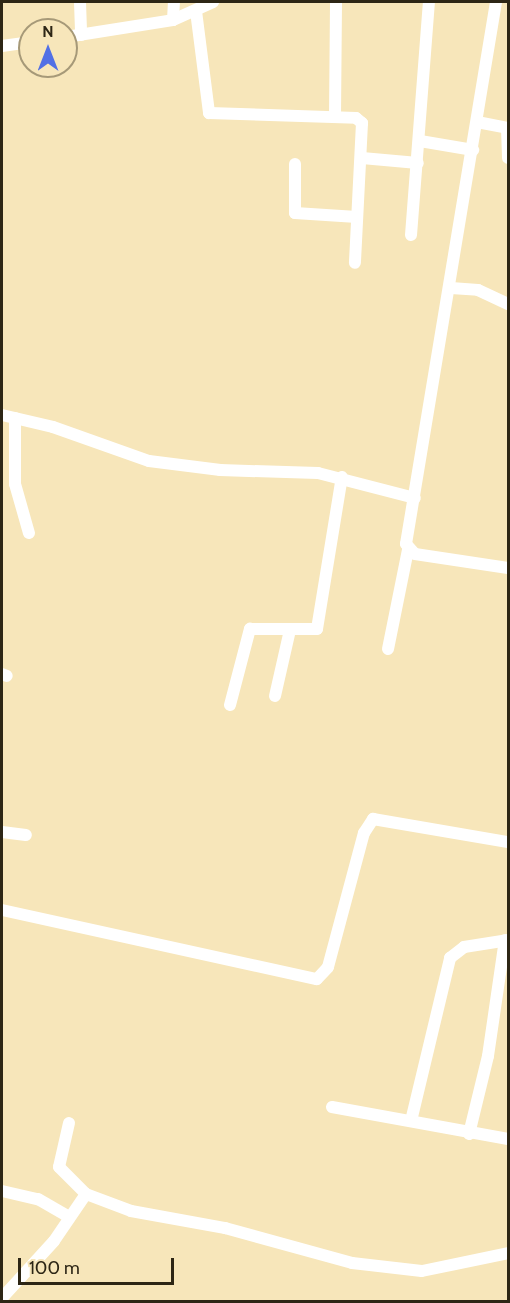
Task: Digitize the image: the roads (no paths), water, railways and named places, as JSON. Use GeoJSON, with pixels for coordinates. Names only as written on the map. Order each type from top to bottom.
{"type":"FeatureCollection","features":[{"type":"Feature","properties":{"kind":"street"},"geometry":{"type":"LineString","coordinates":[[80,2],[81,35]]}},
{"type":"Feature","properties":{"kind":"street"},"geometry":{"type":"LineString","coordinates":[[173,20],[174,2]]}},
{"type":"Feature","properties":{"kind":"street"},"geometry":{"type":"LineString","coordinates":[[78,35],[173,20],[213,2]]}},
{"type":"Feature","properties":{"kind":"street"},"geometry":{"type":"LineString","coordinates":[[335,117],[336,2]]}},
{"type":"Feature","properties":{"kind":"street"},"geometry":{"type":"LineString","coordinates":[[411,236],[429,2]]}},
{"type":"Feature","properties":{"kind":"street"},"geometry":{"type":"LineString","coordinates":[[388,649],[408,550],[496,2]]}},
{"type":"Feature","properties":{"kind":"street"},"geometry":{"type":"LineString","coordinates":[[196,11],[209,113],[335,117],[362,123],[355,263]]}},
{"type":"Feature","properties":{"kind":"street"},"geometry":{"type":"LineString","coordinates":[[2,46],[18,44]]}},
{"type":"Feature","properties":{"kind":"street"},"geometry":{"type":"LineString","coordinates":[[477,122],[507,128],[508,158]]}},
{"type":"Feature","properties":{"kind":"street"},"geometry":{"type":"LineString","coordinates":[[420,141],[473,150]]}},
{"type":"Feature","properties":{"kind":"street"},"geometry":{"type":"LineString","coordinates":[[362,158],[418,163]]}},
{"type":"Feature","properties":{"kind":"street"},"geometry":{"type":"LineString","coordinates":[[295,164],[295,213],[357,216]]}},
{"type":"Feature","properties":{"kind":"street"},"geometry":{"type":"LineString","coordinates":[[451,288],[478,290],[508,304]]}},
{"type":"Feature","properties":{"kind":"street"},"geometry":{"type":"LineString","coordinates":[[2,415],[149,461],[342,477],[416,498]]}},
{"type":"Feature","properties":{"kind":"street"},"geometry":{"type":"LineString","coordinates":[[15,418],[15,484],[29,533]]}},
{"type":"Feature","properties":{"kind":"street"},"geometry":{"type":"LineString","coordinates":[[230,705],[250,629],[310,632],[321,622],[342,477]]}},
{"type":"Feature","properties":{"kind":"street"},"geometry":{"type":"LineString","coordinates":[[408,550],[508,568]]}},
{"type":"Feature","properties":{"kind":"street"},"geometry":{"type":"LineString","coordinates":[[275,696],[290,630]]}},
{"type":"Feature","properties":{"kind":"street"},"geometry":{"type":"LineString","coordinates":[[2,910],[317,979],[328,967],[364,833],[373,819],[508,843]]}},
{"type":"Feature","properties":{"kind":"street"},"geometry":{"type":"LineString","coordinates":[[2,832],[26,836]]}},
{"type":"Feature","properties":{"kind":"street"},"geometry":{"type":"LineString","coordinates":[[411,1121],[450,958],[464,947],[506,940],[488,1056],[469,1134]]}},
{"type":"Feature","properties":{"kind":"street"},"geometry":{"type":"LineString","coordinates":[[332,1107],[469,1134],[508,1139]]}},
{"type":"Feature","properties":{"kind":"street"},"geometry":{"type":"LineString","coordinates":[[69,1123],[58,1167],[86,1194],[131,1212],[225,1228],[352,1263],[422,1271],[508,1253]]}},
{"type":"Feature","properties":{"kind":"street"},"geometry":{"type":"LineString","coordinates":[[2,1191],[38,1199],[69,1217]]}},
{"type":"Feature","properties":{"kind":"street"},"geometry":{"type":"LineString","coordinates":[[2,1298],[54,1241],[86,1194]]}}]}
